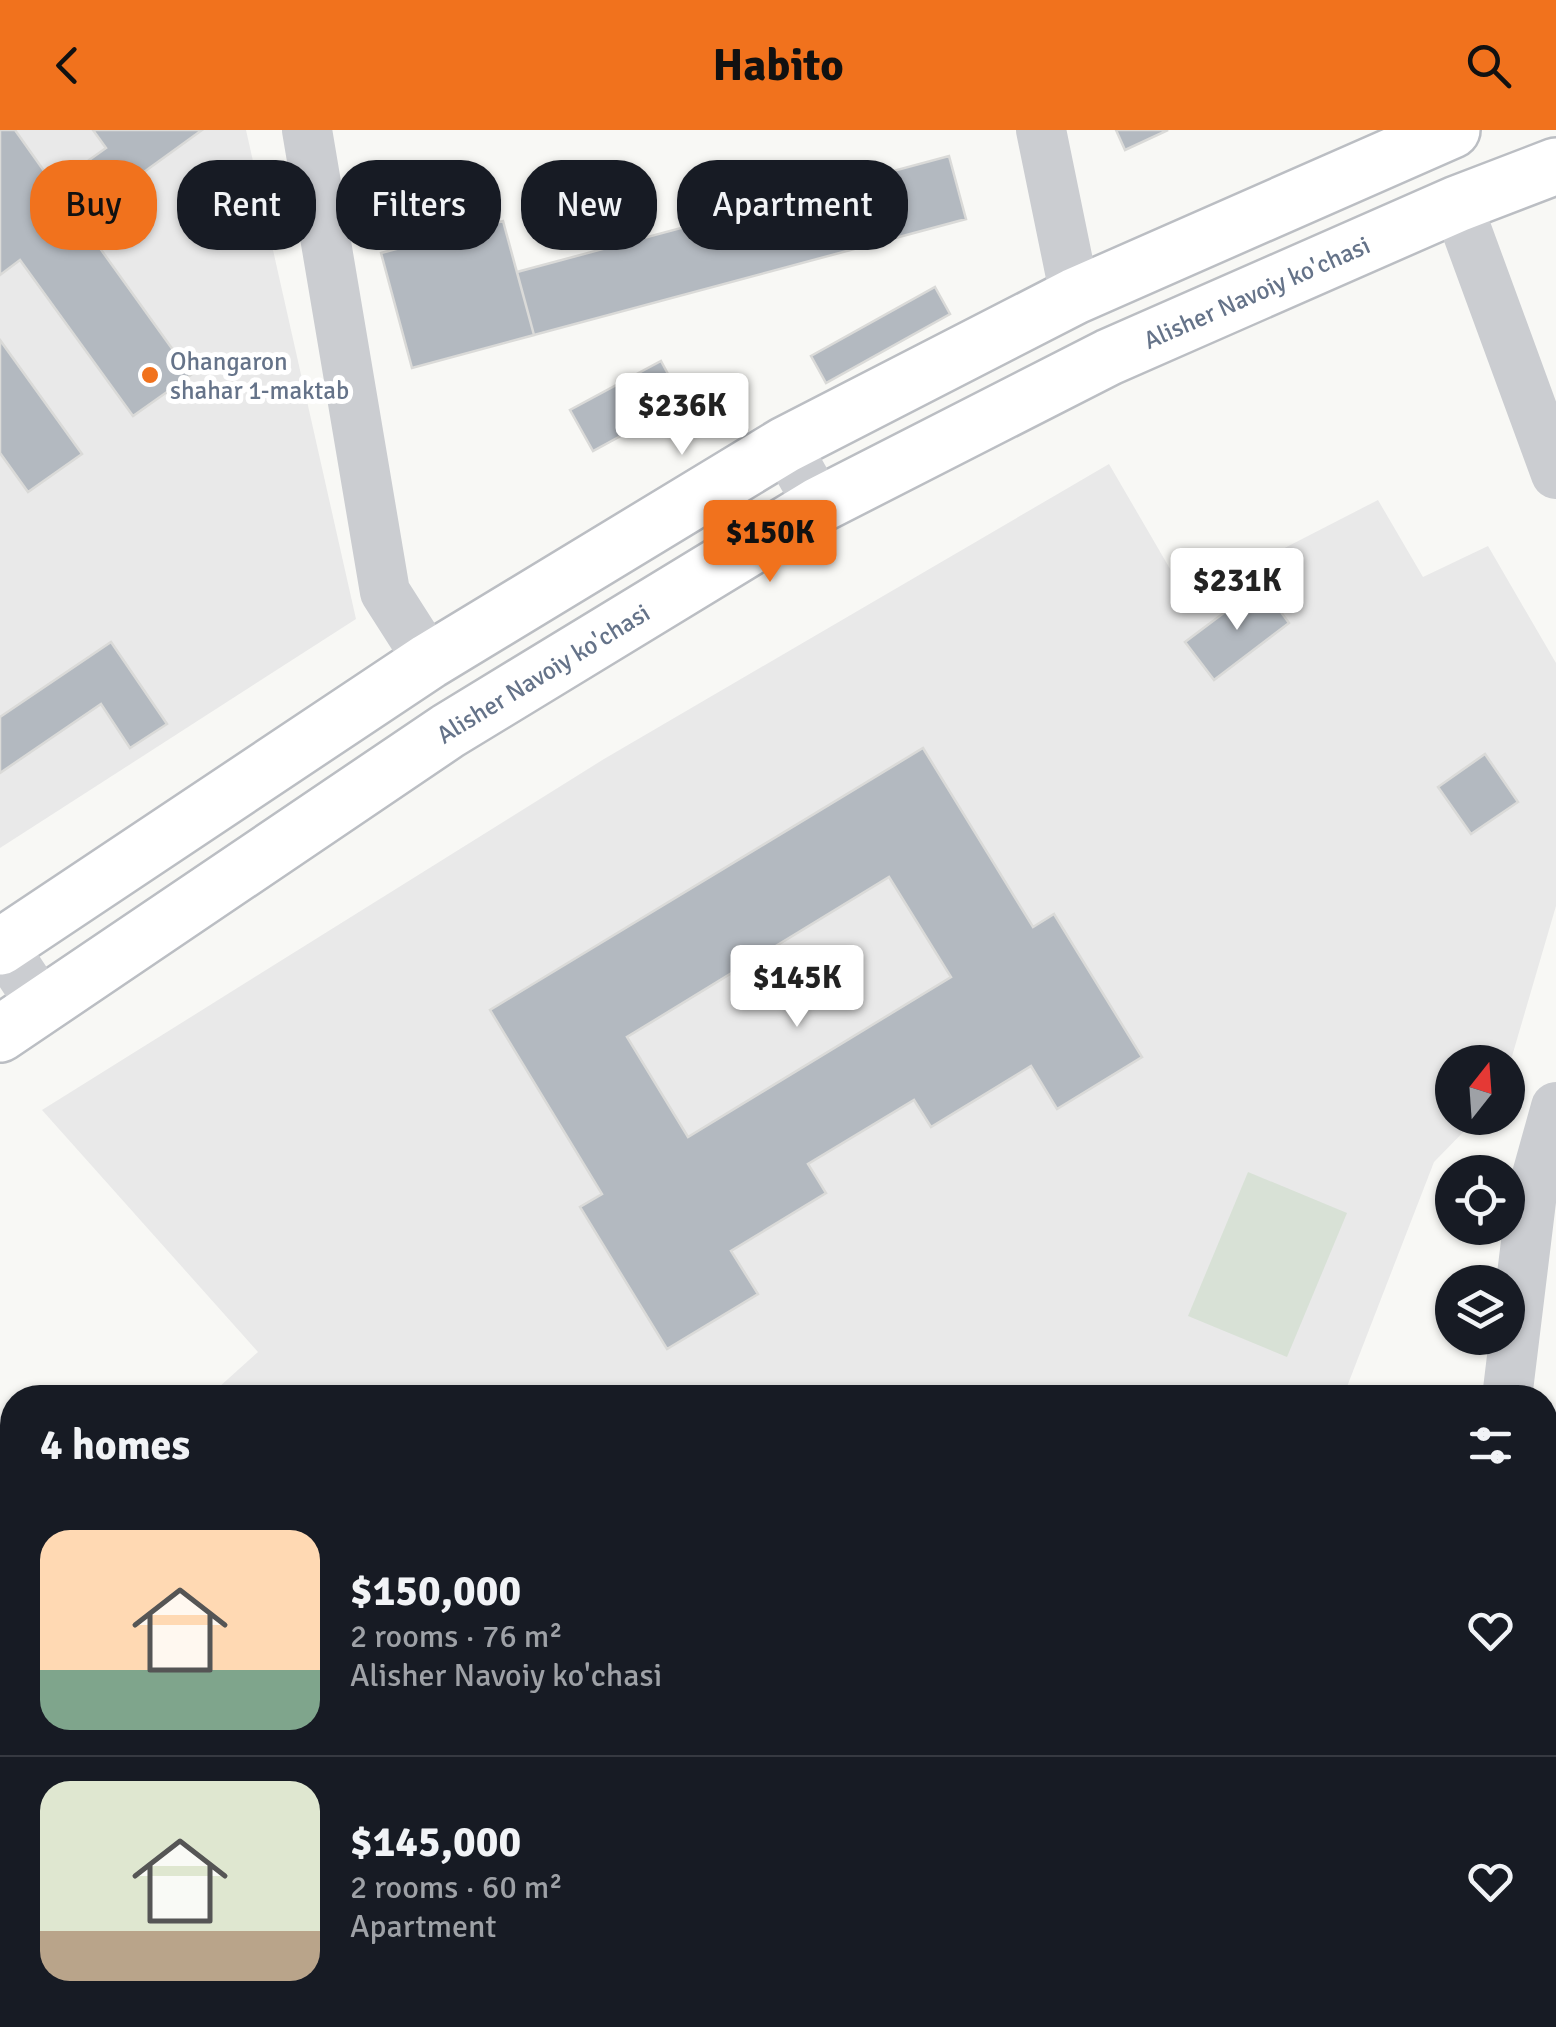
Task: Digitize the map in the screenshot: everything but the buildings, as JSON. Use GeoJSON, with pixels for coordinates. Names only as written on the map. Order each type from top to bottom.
{"type":"FeatureCollection","features":[{"type":"Feature","properties":{"kind":"main road"},"geometry":{"type":"LineString","coordinates":[[1,946],[429,661],[785,445],[1075,296],[1452,130]]}},
{"type":"Feature","properties":{"kind":"main road","name":"Alisher Navoiy ko'chasi"},"geometry":{"type":"LineString","coordinates":[[21,1019],[448,731],[819,505],[1109,356],[1457,204],[1556,166]]}},
{"type":"Feature","properties":{"kind":"street"},"geometry":{"type":"LineString","coordinates":[[307,130],[385,592],[429,661]]}},
{"type":"Feature","properties":{"kind":"street"},"geometry":{"type":"LineString","coordinates":[[1041,130],[1075,296]]}},
{"type":"Feature","properties":{"kind":"street"},"geometry":{"type":"LineString","coordinates":[[1457,204],[1556,474]]}},
{"type":"Feature","properties":{"kind":"street"},"geometry":{"type":"LineString","coordinates":[[785,445],[819,505]]}},
{"type":"Feature","properties":{"kind":"street"},"geometry":{"type":"LineString","coordinates":[[1,946],[21,1019]]}},
{"type":"Feature","properties":{"kind":"street"},"geometry":{"type":"LineString","coordinates":[[1509,1385],[1556,1107]]}},
{"type":"Feature","properties":{"kind":"shaded area","name":"Ohangaron shahar 1-maktab"},"geometry":{"type":"Polygon","coordinates":[[[0,130],[246,130],[253,160],[177,160],[177,250],[273,250],[356,619],[0,848],[0,130]]]}},
{"type":"Feature","properties":{"kind":"shaded area"},"geometry":{"type":"Polygon","coordinates":[[[1109,464],[1187,598],[1378,500],[1423,577],[1488,546],[1556,663],[1556,906],[1515,1045],[1435,1045],[1435,1135],[1460,1135],[1441,1155],[1435,1155],[1348,1385],[221,1385],[258,1352],[42,1110],[604,759],[1109,464]]]}},
{"type":"Feature","properties":{"kind":"shaded area"},"geometry":{"type":"Polygon","coordinates":[[[1248,1172],[1347,1213],[1287,1357],[1188,1316],[1248,1172]]]}},
{"type":"Feature","properties":{"kind":"place","name":"Ohangaron shahar 1-maktab"},"geometry":{"type":"Point","coordinates":[150,375]}}]}
